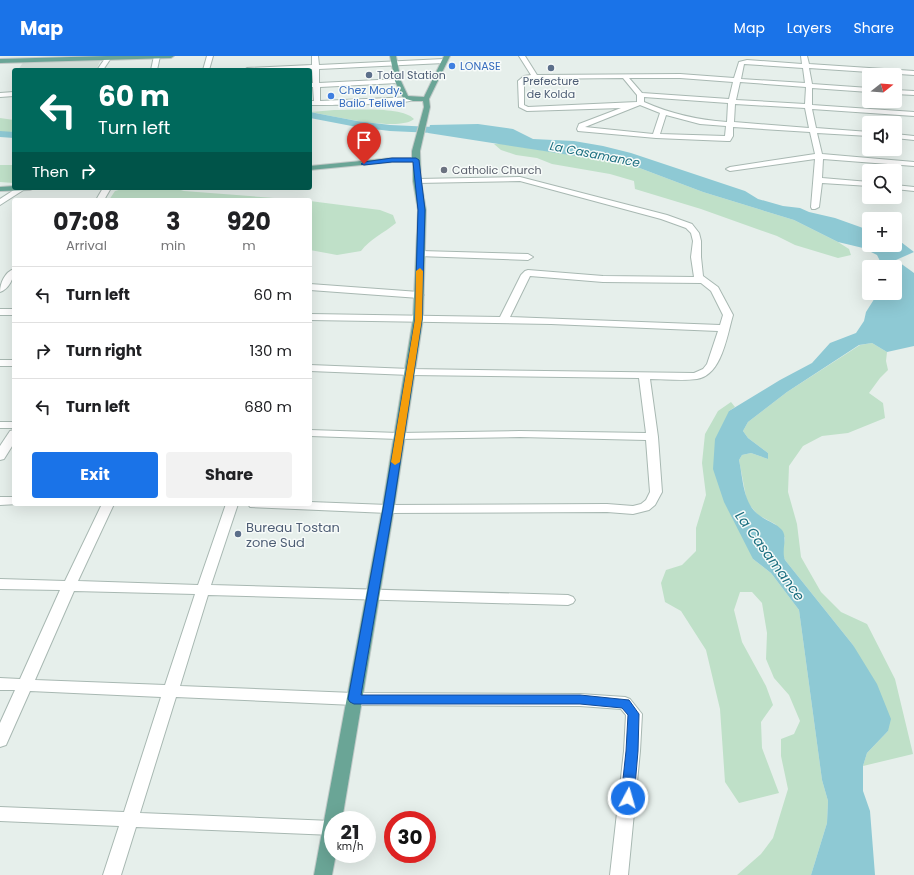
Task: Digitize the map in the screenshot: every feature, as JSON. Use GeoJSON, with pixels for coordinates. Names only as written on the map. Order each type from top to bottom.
{"type":"FeatureCollection","features":[{"type":"Feature","properties":{"kind":"main road"},"geometry":{"type":"LineString","coordinates":[[0,61],[170,56]]}},
{"type":"Feature","properties":{"kind":"main road"},"geometry":{"type":"LineString","coordinates":[[393,56],[398,81],[405,97],[412,100],[426,99]]}},
{"type":"Feature","properties":{"kind":"main road"},"geometry":{"type":"LineString","coordinates":[[335,811],[388,509],[418,319],[422,210],[417,181],[416,158],[418,141],[427,107],[426,99],[446,58]]}},
{"type":"Feature","properties":{"kind":"main road"},"geometry":{"type":"LineString","coordinates":[[379,162],[416,158]]}},
{"type":"Feature","properties":{"kind":"main road"},"geometry":{"type":"LineString","coordinates":[[312,168],[416,158]]}},
{"type":"Feature","properties":{"kind":"main road"},"geometry":{"type":"LineString","coordinates":[[0,189],[12,189]]}},
{"type":"Feature","properties":{"kind":"main road"},"geometry":{"type":"LineString","coordinates":[[323,875],[325,863]]}},
{"type":"Feature","properties":{"kind":"street"},"geometry":{"type":"LineString","coordinates":[[154,68],[157,56]]}},
{"type":"Feature","properties":{"kind":"street"},"geometry":{"type":"LineString","coordinates":[[207,68],[210,56]]}},
{"type":"Feature","properties":{"kind":"street"},"geometry":{"type":"LineString","coordinates":[[315,56],[313,103],[392,102],[412,100]]}},
{"type":"Feature","properties":{"kind":"street"},"geometry":{"type":"LineString","coordinates":[[522,56],[535,77]]}},
{"type":"Feature","properties":{"kind":"street"},"geometry":{"type":"LineString","coordinates":[[804,56],[807,66],[809,86],[808,108],[819,156],[815,207]]}},
{"type":"Feature","properties":{"kind":"street"},"geometry":{"type":"LineString","coordinates":[[101,68],[108,58]]}},
{"type":"Feature","properties":{"kind":"street"},"geometry":{"type":"LineString","coordinates":[[312,68],[395,64],[446,58]]}},
{"type":"Feature","properties":{"kind":"street"},"geometry":{"type":"LineString","coordinates":[[862,90],[737,81],[693,88],[641,99],[633,105],[582,126],[581,129],[656,136],[727,139],[731,125],[732,102],[737,81],[741,63],[752,62],[914,73]]}},
{"type":"Feature","properties":{"kind":"street"},"geometry":{"type":"LineString","coordinates":[[624,76],[641,99],[664,112],[700,122],[862,134]]}},
{"type":"Feature","properties":{"kind":"street"},"geometry":{"type":"LineString","coordinates":[[633,105],[527,109],[521,106],[520,81],[522,78],[526,77],[624,76],[693,88],[732,102],[914,114]]}},
{"type":"Feature","properties":{"kind":"street"},"geometry":{"type":"LineString","coordinates":[[313,85],[398,81]]}},
{"type":"Feature","properties":{"kind":"street"},"geometry":{"type":"LineString","coordinates":[[902,92],[914,93]]}},
{"type":"Feature","properties":{"kind":"street"},"geometry":{"type":"LineString","coordinates":[[0,95],[12,94]]}},
{"type":"Feature","properties":{"kind":"street"},"geometry":{"type":"LineString","coordinates":[[656,136],[664,112]]}},
{"type":"Feature","properties":{"kind":"street"},"geometry":{"type":"LineString","coordinates":[[902,137],[914,138]]}},
{"type":"Feature","properties":{"kind":"street"},"geometry":{"type":"LineString","coordinates":[[730,169],[819,156],[914,164]]}},
{"type":"Feature","properties":{"kind":"street"},"geometry":{"type":"LineString","coordinates":[[312,368],[410,372],[696,376],[708,371],[712,365],[728,316],[715,290],[699,277],[696,257],[697,241],[695,233],[688,226],[664,217],[520,179],[417,181]]}},
{"type":"Feature","properties":{"kind":"street"},"geometry":{"type":"LineString","coordinates":[[818,180],[862,183]]}},
{"type":"Feature","properties":{"kind":"street"},"geometry":{"type":"LineString","coordinates":[[902,188],[914,189]]}},
{"type":"Feature","properties":{"kind":"street"},"geometry":{"type":"LineString","coordinates":[[0,203],[20,190]]}},
{"type":"Feature","properties":{"kind":"street"},"geometry":{"type":"LineString","coordinates":[[421,254],[528,257]]}},
{"type":"Feature","properties":{"kind":"street"},"geometry":{"type":"LineString","coordinates":[[504,320],[528,273],[603,279],[703,280]]}},
{"type":"Feature","properties":{"kind":"street"},"geometry":{"type":"LineString","coordinates":[[0,289],[12,274]]}},
{"type":"Feature","properties":{"kind":"street"},"geometry":{"type":"LineString","coordinates":[[312,288],[419,295]]}},
{"type":"Feature","properties":{"kind":"street"},"geometry":{"type":"LineString","coordinates":[[0,312],[12,312]]}},
{"type":"Feature","properties":{"kind":"street"},"geometry":{"type":"LineString","coordinates":[[312,317],[504,320],[724,328]]}},
{"type":"Feature","properties":{"kind":"street"},"geometry":{"type":"LineString","coordinates":[[0,363],[12,363]]}},
{"type":"Feature","properties":{"kind":"street"},"geometry":{"type":"LineString","coordinates":[[308,506],[388,509],[607,508],[633,510],[645,508],[651,502],[656,492],[652,437],[644,376]]}},
{"type":"Feature","properties":{"kind":"street"},"geometry":{"type":"LineString","coordinates":[[0,425],[12,425]]}},
{"type":"Feature","properties":{"kind":"street"},"geometry":{"type":"LineString","coordinates":[[312,433],[399,436],[520,434],[652,437]]}},
{"type":"Feature","properties":{"kind":"street"},"geometry":{"type":"LineString","coordinates":[[0,456],[12,436]]}},
{"type":"Feature","properties":{"kind":"street"},"geometry":{"type":"LineString","coordinates":[[0,500],[12,501]]}},
{"type":"Feature","properties":{"kind":"street"},"geometry":{"type":"LineString","coordinates":[[0,741],[69,586],[107,506]]}},
{"type":"Feature","properties":{"kind":"street"},"geometry":{"type":"LineString","coordinates":[[112,875],[170,691],[231,506]]}},
{"type":"Feature","properties":{"kind":"street"},"geometry":{"type":"LineString","coordinates":[[0,584],[568,600]]}},
{"type":"Feature","properties":{"kind":"street"},"geometry":{"type":"LineString","coordinates":[[0,684],[354,699],[580,700],[625,703],[634,714],[633,744],[619,875]]}},
{"type":"Feature","properties":{"kind":"street"},"geometry":{"type":"LineString","coordinates":[[0,814],[129,820],[324,823]]}},
{"type":"Feature","properties":{"kind":"shaded area"},"geometry":{"type":"Polygon","coordinates":[[[101,59],[97,68],[19,68],[24,61],[101,59]]]}},
{"type":"Feature","properties":{"kind":"green space"},"geometry":{"type":"Polygon","coordinates":[[[364,109],[389,110],[408,115],[414,119],[406,123],[381,124],[312,112],[364,109]]]}},
{"type":"Feature","properties":{"kind":"green space"},"geometry":{"type":"Polygon","coordinates":[[[0,118],[12,120],[12,133],[0,133],[0,118]]]}},
{"type":"Feature","properties":{"kind":"green space"},"geometry":{"type":"Polygon","coordinates":[[[494,144],[503,144],[596,159],[621,161],[703,192],[794,220],[838,242],[849,249],[851,255],[838,258],[795,245],[777,236],[701,209],[635,189],[634,181],[610,174],[552,164],[537,158],[516,155],[501,150],[494,144]]]}},
{"type":"Feature","properties":{"kind":"green space"},"geometry":{"type":"Polygon","coordinates":[[[0,165],[12,165],[12,183],[0,182],[0,165]]]}},
{"type":"Feature","properties":{"kind":"green space"},"geometry":{"type":"Polygon","coordinates":[[[181,190],[275,198],[110,198],[115,191],[181,190]]]}},
{"type":"Feature","properties":{"kind":"green space"},"geometry":{"type":"Polygon","coordinates":[[[312,201],[380,210],[393,215],[396,223],[361,251],[337,255],[312,250],[312,201]]]}},
{"type":"Feature","properties":{"kind":"green space"},"geometry":{"type":"Polygon","coordinates":[[[872,343],[887,352],[886,361],[888,370],[869,393],[883,403],[885,418],[848,433],[822,436],[803,446],[789,466],[788,492],[797,524],[801,557],[821,592],[841,612],[867,624],[895,679],[913,754],[863,766],[867,753],[888,731],[853,645],[785,560],[782,553],[785,538],[775,524],[758,515],[747,502],[739,460],[742,455],[751,453],[768,459],[768,453],[748,438],[743,431],[748,422],[787,392],[860,345],[872,343]]]}},
{"type":"Feature","properties":{"kind":"green space"},"geometry":{"type":"Polygon","coordinates":[[[731,402],[735,407],[729,411],[753,559],[771,573],[799,610],[822,780],[828,801],[827,823],[811,875],[737,875],[761,854],[773,838],[788,789],[781,756],[781,739],[794,734],[800,721],[789,695],[774,678],[766,659],[767,633],[762,603],[752,592],[740,592],[734,610],[742,642],[766,686],[773,705],[761,722],[762,748],[779,793],[739,803],[725,782],[720,709],[706,650],[681,611],[665,602],[661,583],[666,570],[682,565],[696,551],[696,528],[706,495],[702,463],[705,434],[718,411],[731,402]]]}},
{"type":"Feature","properties":{"kind":"water"},"geometry":{"type":"Polygon","coordinates":[[[478,124],[513,129],[533,139],[574,141],[631,153],[745,191],[758,199],[783,206],[800,208],[862,228],[862,248],[838,242],[794,220],[703,192],[621,161],[596,159],[428,133],[430,125],[478,124]]]}},
{"type":"Feature","properties":{"kind":"water"},"geometry":{"type":"Polygon","coordinates":[[[902,243],[914,252],[896,260],[880,260],[877,255],[871,252],[902,252],[902,243]]]}},
{"type":"Feature","properties":{"kind":"water"},"geometry":{"type":"Polygon","coordinates":[[[902,264],[914,273],[914,346],[887,352],[872,343],[859,345],[787,392],[748,422],[743,431],[748,438],[768,453],[768,459],[751,453],[742,455],[739,460],[744,490],[750,504],[759,515],[777,526],[784,533],[785,560],[853,645],[877,684],[891,719],[888,731],[867,753],[863,766],[863,791],[870,811],[875,875],[811,875],[827,823],[828,801],[822,780],[799,610],[771,573],[753,559],[724,502],[713,469],[715,439],[729,411],[780,380],[812,363],[830,343],[856,333],[864,321],[866,312],[874,300],[902,300],[902,264]]]}},
{"type":"Feature","properties":{"kind":"waterway","name":"La Casamance"},"geometry":{"type":"LineString","coordinates":[[312,115],[357,124],[390,128],[455,131]]}},
{"type":"Feature","properties":{"kind":"waterway","name":"La Casamance"},"geometry":{"type":"LineString","coordinates":[[0,134],[12,135]]}},
{"type":"Feature","properties":{"kind":"slow traffic"},"geometry":{"type":"LineString","coordinates":[[395,462],[418,319],[420,271]]}},
{"type":"Feature","properties":{"kind":"place","name":"LONASE"},"geometry":{"type":"Point","coordinates":[452,66]}},
{"type":"Feature","properties":{"kind":"place","name":"Prefecture de Kolda"},"geometry":{"type":"Point","coordinates":[551,68]}},
{"type":"Feature","properties":{"kind":"place","name":"Total Station"},"geometry":{"type":"Point","coordinates":[369,75]}},
{"type":"Feature","properties":{"kind":"place","name":"Chez Mody. Bailo Teliwel"},"geometry":{"type":"Point","coordinates":[331,96]}},
{"type":"Feature","properties":{"kind":"place","name":"Catholic Church"},"geometry":{"type":"Point","coordinates":[444,170]}},
{"type":"Feature","properties":{"kind":"place","name":"Bureau Tostan zone Sud"},"geometry":{"type":"Point","coordinates":[238,534]}},
{"type":"Feature","properties":{"kind":"route"},"geometry":{"type":"LineString","coordinates":[[364,164],[392,160],[416,160],[417,181],[422,210],[418,319],[388,509],[354,699],[580,700],[625,703],[634,714],[628,798]]}}]}
